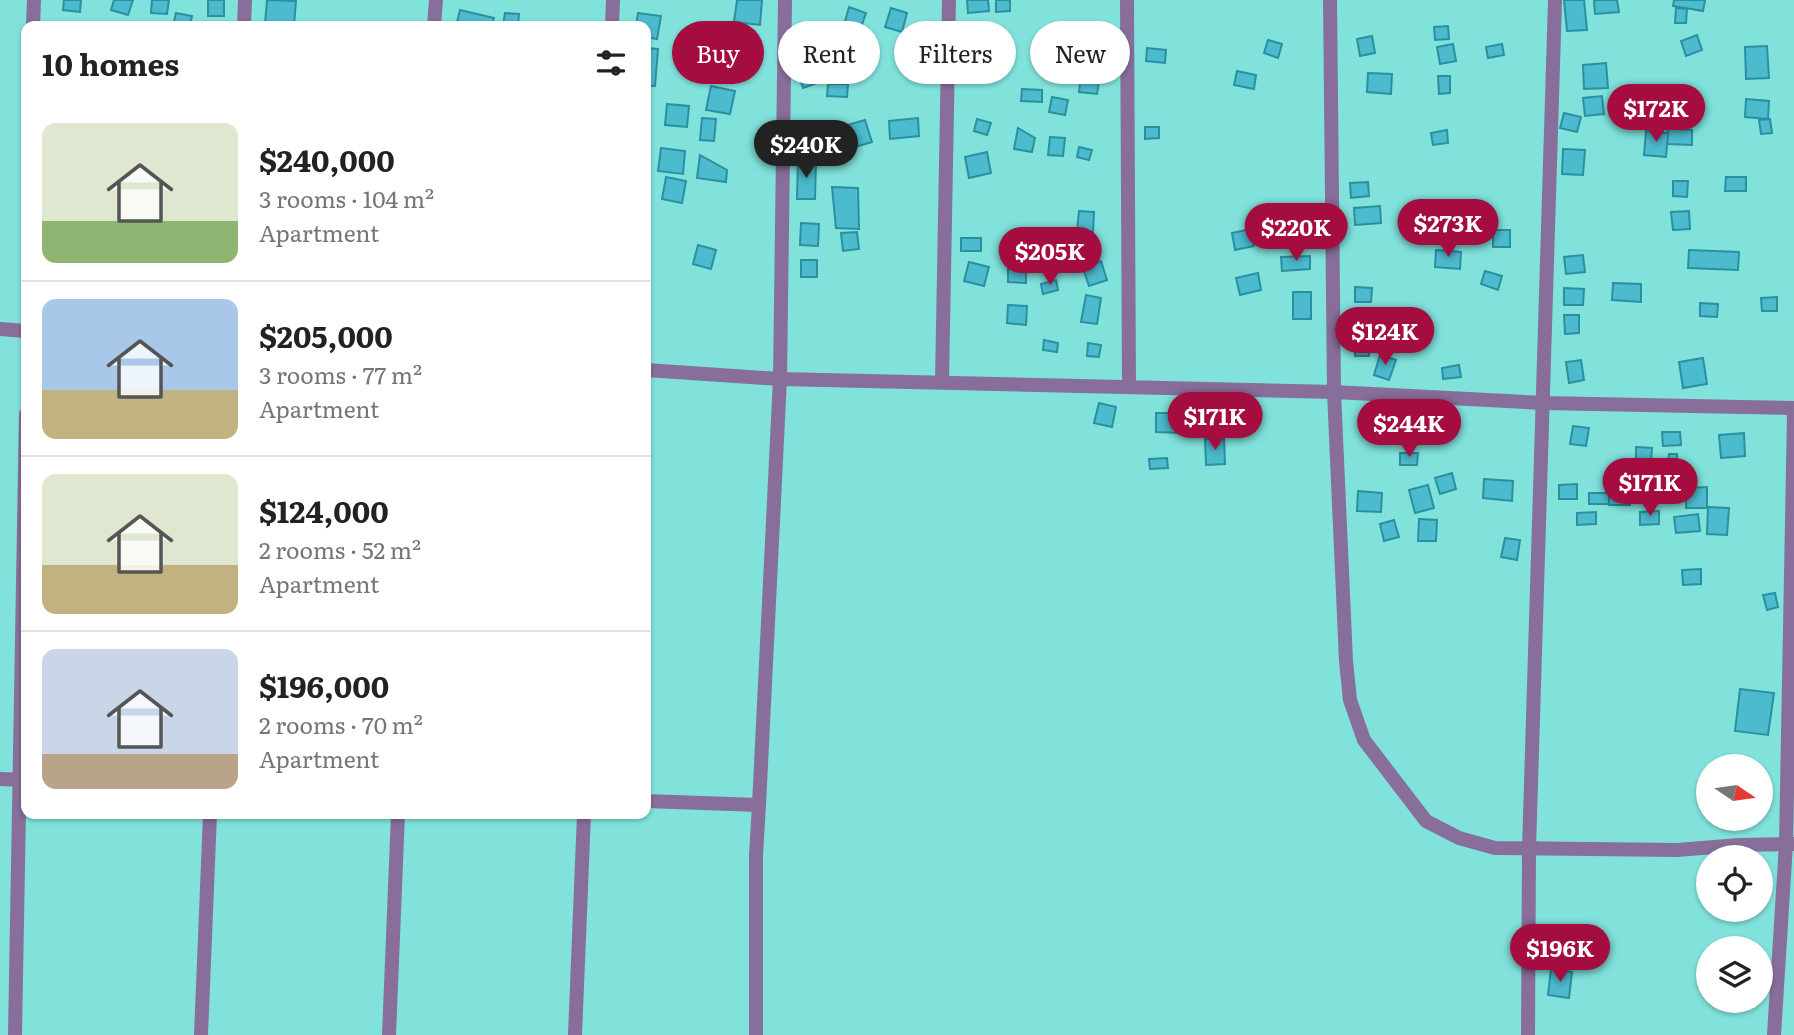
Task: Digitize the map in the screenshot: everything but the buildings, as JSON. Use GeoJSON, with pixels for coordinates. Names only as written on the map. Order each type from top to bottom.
{"type":"FeatureCollection","features":[{"type":"Feature","properties":{"kind":"street"},"geometry":{"type":"LineString","coordinates":[[33,21],[34,0]]}},
{"type":"Feature","properties":{"kind":"street"},"geometry":{"type":"LineString","coordinates":[[244,21],[245,0]]}},
{"type":"Feature","properties":{"kind":"street"},"geometry":{"type":"LineString","coordinates":[[434,21],[436,0]]}},
{"type":"Feature","properties":{"kind":"street"},"geometry":{"type":"LineString","coordinates":[[612,21],[613,0]]}},
{"type":"Feature","properties":{"kind":"street"},"geometry":{"type":"LineString","coordinates":[[756,1035],[756,855],[780,379],[785,0]]}},
{"type":"Feature","properties":{"kind":"street"},"geometry":{"type":"LineString","coordinates":[[942,382],[949,0]]}},
{"type":"Feature","properties":{"kind":"street"},"geometry":{"type":"LineString","coordinates":[[1127,0],[1129,387]]}},
{"type":"Feature","properties":{"kind":"street"},"geometry":{"type":"LineString","coordinates":[[1329,0],[1334,392],[1346,662],[1350,700],[1364,740],[1426,821],[1459,838],[1495,848],[1677,850],[1790,844]]}},
{"type":"Feature","properties":{"kind":"street"},"geometry":{"type":"LineString","coordinates":[[1528,1035],[1529,849],[1555,0]]}},
{"type":"Feature","properties":{"kind":"street"},"geometry":{"type":"LineString","coordinates":[[0,329],[21,331]]}},
{"type":"Feature","properties":{"kind":"street"},"geometry":{"type":"LineString","coordinates":[[651,370],[780,379],[1334,392],[1543,403],[1794,408]]}},
{"type":"Feature","properties":{"kind":"street"},"geometry":{"type":"LineString","coordinates":[[1774,1035],[1790,844],[1794,414]]}},
{"type":"Feature","properties":{"kind":"street"},"geometry":{"type":"LineString","coordinates":[[0,779],[21,780]]}},
{"type":"Feature","properties":{"kind":"street"},"geometry":{"type":"LineString","coordinates":[[651,801],[759,805]]}},
{"type":"Feature","properties":{"kind":"street"},"geometry":{"type":"LineString","coordinates":[[15,1035],[22,819]]}},
{"type":"Feature","properties":{"kind":"street"},"geometry":{"type":"LineString","coordinates":[[201,1035],[210,819]]}},
{"type":"Feature","properties":{"kind":"street"},"geometry":{"type":"LineString","coordinates":[[389,1035],[398,819]]}},
{"type":"Feature","properties":{"kind":"street"},"geometry":{"type":"LineString","coordinates":[[575,1035],[584,819]]}}]}
